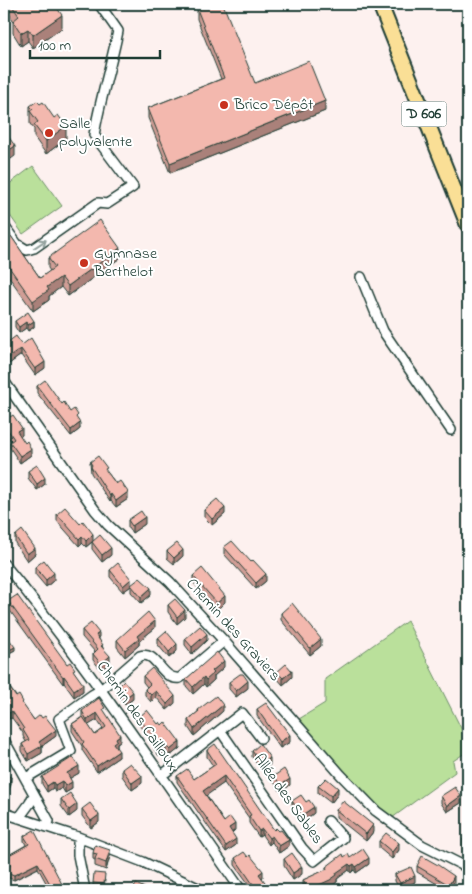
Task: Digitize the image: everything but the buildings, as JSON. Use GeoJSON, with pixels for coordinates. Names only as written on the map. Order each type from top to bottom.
{"type":"FeatureCollection","features":[{"type":"Feature","properties":{"kind":"main road","name":"D 606"},"geometry":{"type":"LineString","coordinates":[[380,4],[468,225]]}},
{"type":"Feature","properties":{"kind":"street"},"geometry":{"type":"LineString","coordinates":[[4,226],[17,244],[27,250],[34,248],[98,203],[107,204],[133,187],[94,135],[118,31],[99,4]]}},
{"type":"Feature","properties":{"kind":"street"},"geometry":{"type":"LineString","coordinates":[[361,277],[383,332],[451,430]]}},
{"type":"Feature","properties":{"kind":"street","name":"Chemin des Graviers"},"geometry":{"type":"LineString","coordinates":[[4,381],[95,510],[108,525],[170,582],[224,640],[340,775],[376,811],[422,845],[468,868]]}},
{"type":"Feature","properties":{"kind":"street","name":"Chemin des Cailloux"},"geometry":{"type":"LineString","coordinates":[[4,564],[43,611],[101,690],[241,890]]}},
{"type":"Feature","properties":{"kind":"street"},"geometry":{"type":"LineString","coordinates":[[26,778],[71,751],[59,719],[101,690],[140,656],[145,654],[151,656],[168,676],[174,679],[180,678],[224,640]]}},
{"type":"Feature","properties":{"kind":"street","name":"Allée des Sables"},"geometry":{"type":"LineString","coordinates":[[161,776],[242,714],[260,738]]}},
{"type":"Feature","properties":{"kind":"street","name":"Allée des Sables"},"geometry":{"type":"LineString","coordinates":[[220,730],[302,848],[314,861],[343,838],[328,821]]}},
{"type":"Feature","properties":{"kind":"street"},"geometry":{"type":"LineString","coordinates":[[4,740],[49,821],[46,826]]}},
{"type":"Feature","properties":{"kind":"street"},"geometry":{"type":"LineString","coordinates":[[19,818],[34,794]]}},
{"type":"Feature","properties":{"kind":"street"},"geometry":{"type":"LineString","coordinates":[[4,813],[78,837],[143,862],[202,890]]}},
{"type":"Feature","properties":{"kind":"street"},"geometry":{"type":"LineString","coordinates":[[78,837],[78,855],[85,890]]}},
{"type":"Feature","properties":{"kind":"green space"},"geometry":{"type":"Polygon","coordinates":[[[33,166],[62,206],[23,234],[4,207],[4,188],[33,166]]]}},
{"type":"Feature","properties":{"kind":"green space"},"geometry":{"type":"Polygon","coordinates":[[[407,621],[468,742],[468,751],[453,761],[455,772],[392,818],[341,772],[299,719],[325,703],[325,679],[407,621]]]}},
{"type":"Feature","properties":{"kind":"place","name":"Brico Dépôt"},"geometry":{"type":"Point","coordinates":[224,105]}},
{"type":"Feature","properties":{"kind":"place","name":"Salle polyvalente"},"geometry":{"type":"Point","coordinates":[49,133]}},
{"type":"Feature","properties":{"kind":"place","name":"Gymnase Berthelot"},"geometry":{"type":"Point","coordinates":[84,263]}}]}
